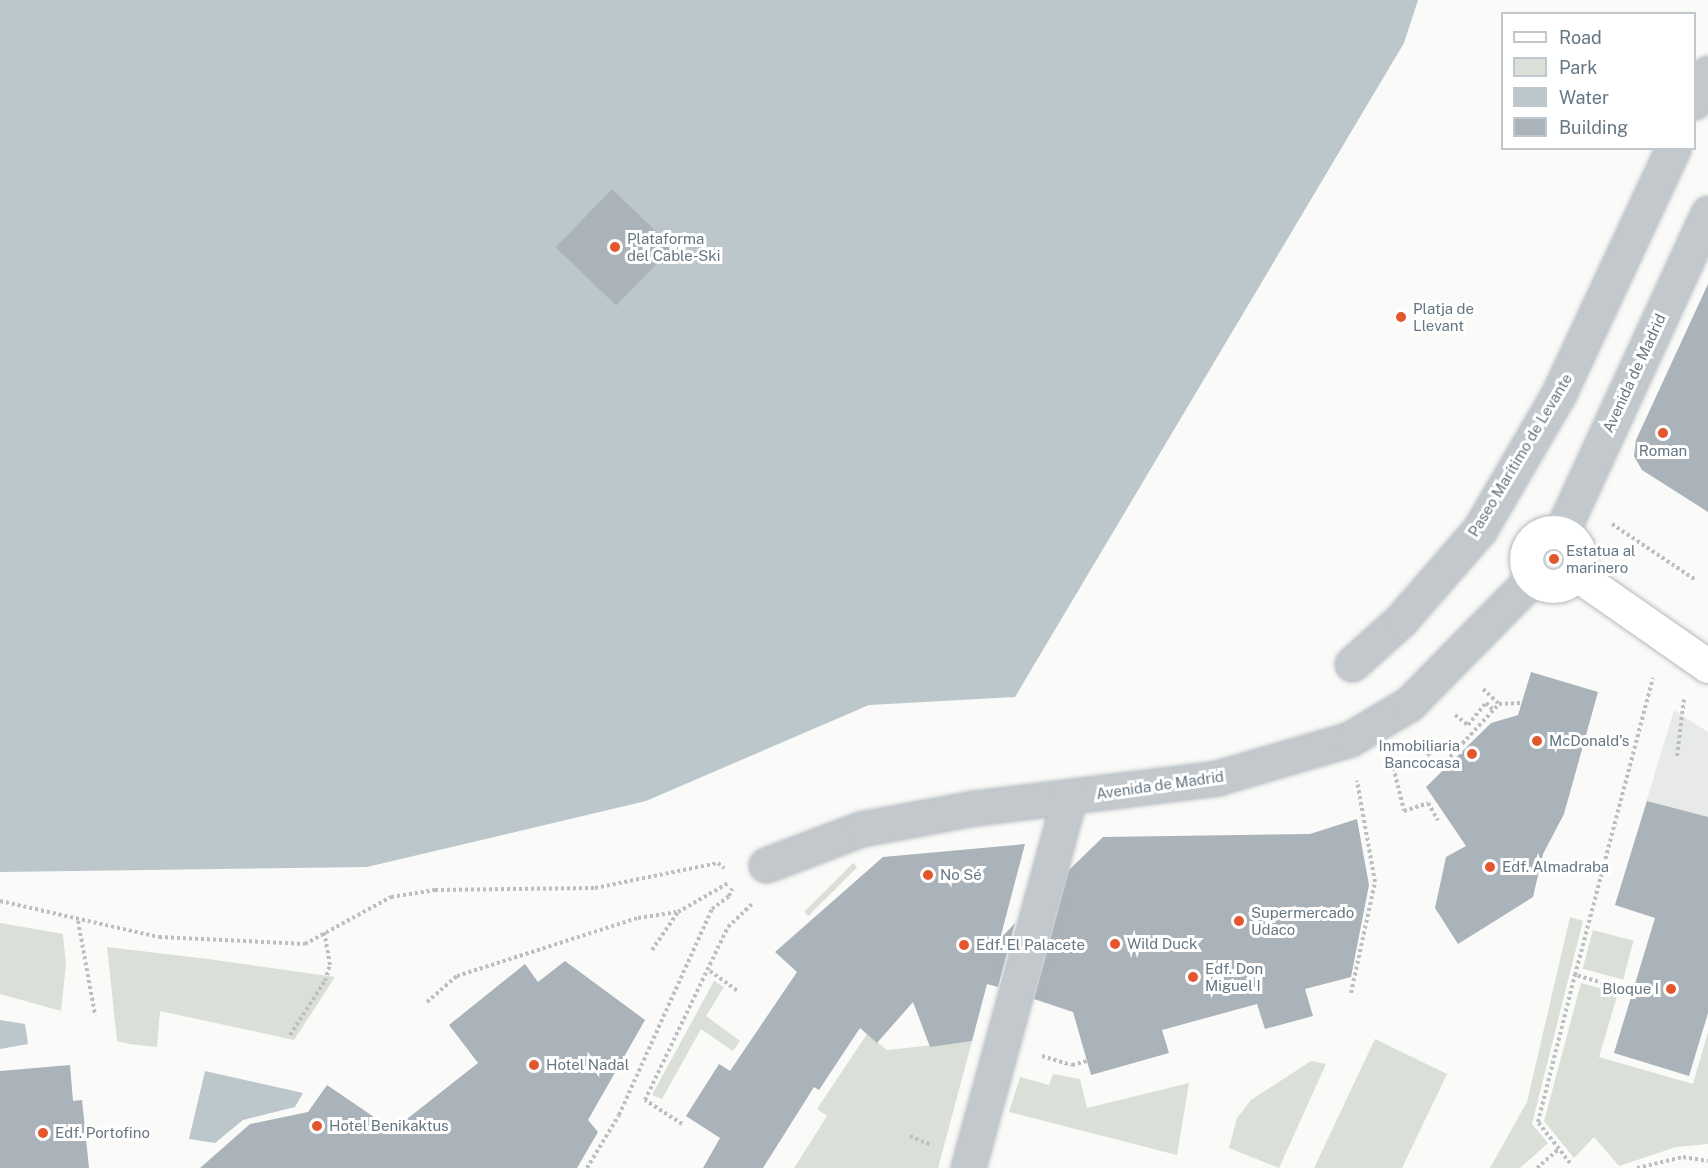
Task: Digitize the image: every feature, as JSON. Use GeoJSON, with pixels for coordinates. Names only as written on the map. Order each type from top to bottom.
{"type":"FeatureCollection","features":[{"type":"Feature","properties":{"kind":"street"},"geometry":{"type":"LineString","coordinates":[[1696,100],[1708,73]]}},
{"type":"Feature","properties":{"kind":"street","name":"Paseo Marítimo de Levante"},"geometry":{"type":"LineString","coordinates":[[1352,664],[1401,620],[1480,529],[1559,393],[1672,150]]}},
{"type":"Feature","properties":{"kind":"street","name":"Avenida de Madrid"},"geometry":{"type":"LineString","coordinates":[[1561,533],[1708,213]]}},
{"type":"Feature","properties":{"kind":"street"},"geometry":{"type":"LineString","coordinates":[[1545,532],[1561,533],[1577,544],[1581,565],[1576,574],[1554,586],[1533,578],[1525,556],[1533,540],[1545,532]]}},
{"type":"Feature","properties":{"kind":"street"},"geometry":{"type":"LineString","coordinates":[[1576,574],[1708,666]]}},
{"type":"Feature","properties":{"kind":"street","name":"Avenida de Madrid"},"geometry":{"type":"LineString","coordinates":[[766,865],[861,828],[1217,778],[1350,739],[1409,704],[1533,578]]}},
{"type":"Feature","properties":{"kind":"street"},"geometry":{"type":"LineString","coordinates":[[968,1168],[1069,798]]}},
{"type":"Feature","properties":{"kind":"path"},"geometry":{"type":"LineString","coordinates":[[1576,500],[1697,581]]}},
{"type":"Feature","properties":{"kind":"path"},"geometry":{"type":"LineString","coordinates":[[1570,1163],[1538,1122],[1644,701],[1667,637]]}},
{"type":"Feature","properties":{"kind":"path"},"geometry":{"type":"LineString","coordinates":[[1489,694],[1499,704]]}},
{"type":"Feature","properties":{"kind":"path"},"geometry":{"type":"LineString","coordinates":[[1433,764],[1438,770],[1499,704],[1520,703]]}},
{"type":"Feature","properties":{"kind":"path"},"geometry":{"type":"LineString","coordinates":[[1677,756],[1679,713]]}},
{"type":"Feature","properties":{"kind":"path"},"geometry":{"type":"LineString","coordinates":[[1382,720],[1404,811],[1428,803],[1438,820]]}},
{"type":"Feature","properties":{"kind":"path"},"geometry":{"type":"LineString","coordinates":[[1350,739],[1375,882],[1351,993]]}},
{"type":"Feature","properties":{"kind":"path"},"geometry":{"type":"LineString","coordinates":[[0,901],[78,921],[159,937],[238,943],[305,944],[391,897],[435,890],[595,888],[718,862],[735,879]]}},
{"type":"Feature","properties":{"kind":"path"},"geometry":{"type":"LineString","coordinates":[[427,1002],[457,976],[638,918],[678,912],[735,879]]}},
{"type":"Feature","properties":{"kind":"path"},"geometry":{"type":"LineString","coordinates":[[587,1168],[619,1115],[712,909],[729,896],[735,879]]}},
{"type":"Feature","properties":{"kind":"path"},"geometry":{"type":"LineString","coordinates":[[682,1124],[645,1100],[710,971],[728,927],[759,897]]}},
{"type":"Feature","properties":{"kind":"path"},"geometry":{"type":"LineString","coordinates":[[652,951],[678,912]]}},
{"type":"Feature","properties":{"kind":"path"},"geometry":{"type":"LineString","coordinates":[[78,921],[95,1015]]}},
{"type":"Feature","properties":{"kind":"path"},"geometry":{"type":"LineString","coordinates":[[290,1035],[326,981],[330,965],[324,932]]}},
{"type":"Feature","properties":{"kind":"path"},"geometry":{"type":"LineString","coordinates":[[710,971],[738,991]]}},
{"type":"Feature","properties":{"kind":"path"},"geometry":{"type":"LineString","coordinates":[[1575,975],[1621,988]]}},
{"type":"Feature","properties":{"kind":"path"},"geometry":{"type":"LineString","coordinates":[[1538,1168],[1558,1149]]}},
{"type":"Feature","properties":{"kind":"path"},"geometry":{"type":"LineString","coordinates":[[1637,1168],[1683,1157],[1708,1161]]}},
{"type":"Feature","properties":{"kind":"shaded area"},"geometry":{"type":"Polygon","coordinates":[[[1674,710],[1708,732],[1708,934],[1615,905],[1674,710]]]}},
{"type":"Feature","properties":{"kind":"green space"},"geometry":{"type":"Polygon","coordinates":[[[853,863],[857,867],[808,916],[804,912],[853,863]]]}},
{"type":"Feature","properties":{"kind":"green space"},"geometry":{"type":"Polygon","coordinates":[[[1570,917],[1583,921],[1532,1124],[1548,1143],[1520,1168],[1490,1168],[1527,1102],[1570,917]]]}},
{"type":"Feature","properties":{"kind":"green space"},"geometry":{"type":"Polygon","coordinates":[[[0,923],[63,934],[66,965],[61,1011],[0,994],[0,923]]]}},
{"type":"Feature","properties":{"kind":"green space"},"geometry":{"type":"Polygon","coordinates":[[[1593,930],[1634,941],[1623,980],[1583,969],[1593,930]]]}},
{"type":"Feature","properties":{"kind":"green space"},"geometry":{"type":"Polygon","coordinates":[[[107,947],[335,977],[294,1040],[160,1011],[157,1047],[129,1044],[117,1041],[107,947]]]}},
{"type":"Feature","properties":{"kind":"green space"},"geometry":{"type":"Polygon","coordinates":[[[714,981],[724,987],[706,1016],[740,1041],[733,1051],[701,1029],[662,1099],[652,1095],[714,981]]]}},
{"type":"Feature","properties":{"kind":"green space"},"geometry":{"type":"Polygon","coordinates":[[[1581,983],[1618,993],[1599,1057],[1693,1084],[1708,1032],[1708,1144],[1676,1147],[1619,1166],[1594,1137],[1574,1158],[1544,1121],[1581,983]]]}},
{"type":"Feature","properties":{"kind":"green space"},"geometry":{"type":"Polygon","coordinates":[[[867,1034],[887,1050],[972,1041],[938,1168],[794,1168],[827,1116],[817,1109],[867,1034]]]}},
{"type":"Feature","properties":{"kind":"green space"},"geometry":{"type":"Polygon","coordinates":[[[1375,1039],[1447,1074],[1402,1168],[1314,1168],[1375,1039]]]}},
{"type":"Feature","properties":{"kind":"green space"},"geometry":{"type":"Polygon","coordinates":[[[1311,1061],[1326,1064],[1279,1168],[1229,1148],[1237,1118],[1251,1100],[1311,1061]]]}},
{"type":"Feature","properties":{"kind":"green space"},"geometry":{"type":"Polygon","coordinates":[[[1053,1074],[1080,1079],[1087,1108],[1189,1083],[1177,1155],[1009,1112],[1020,1077],[1049,1085],[1053,1074]]]}},
{"type":"Feature","properties":{"kind":"water"},"geometry":{"type":"Polygon","coordinates":[[[0,0],[1418,0],[1404,43],[1015,697],[869,705],[646,801],[367,867],[0,872],[0,0]]]}},
{"type":"Feature","properties":{"kind":"water"},"geometry":{"type":"Polygon","coordinates":[[[0,1020],[25,1024],[28,1044],[0,1049],[0,1020]]]}},
{"type":"Feature","properties":{"kind":"water"},"geometry":{"type":"Polygon","coordinates":[[[205,1071],[303,1093],[295,1107],[243,1120],[215,1143],[189,1139],[205,1071]]]}},
{"type":"Feature","properties":{"kind":"building","name":"Plataforma del Cable-Ski"},"geometry":{"type":"Polygon","coordinates":[[[612,189],[672,247],[616,306],[556,247],[612,189]]]}},
{"type":"Feature","properties":{"kind":"building"},"geometry":{"type":"Polygon","coordinates":[[[1708,284],[1708,512],[1642,470],[1634,456],[1636,440],[1708,284]]]}},
{"type":"Feature","properties":{"kind":"building"},"geometry":{"type":"Polygon","coordinates":[[[1531,672],[1598,692],[1564,814],[1543,854],[1533,897],[1458,944],[1435,908],[1446,857],[1466,846],[1426,787],[1491,723],[1518,715],[1531,672]]]}},
{"type":"Feature","properties":{"kind":"building"},"geometry":{"type":"Polygon","coordinates":[[[1647,801],[1708,817],[1708,1013],[1689,1076],[1614,1053],[1655,918],[1615,905],[1647,801]]]}},
{"type":"Feature","properties":{"kind":"building"},"geometry":{"type":"Polygon","coordinates":[[[1357,819],[1369,885],[1351,977],[1305,989],[1313,1016],[1265,1029],[1257,1004],[1162,1030],[1169,1053],[1091,1075],[1073,1012],[1034,999],[1069,870],[1103,837],[1310,834],[1357,819]]]}},
{"type":"Feature","properties":{"kind":"building"},"geometry":{"type":"Polygon","coordinates":[[[1025,844],[1000,939],[1015,923],[998,987],[987,984],[972,1041],[930,1047],[913,1002],[877,1043],[860,1028],[819,1090],[814,1087],[763,1168],[703,1168],[720,1138],[686,1116],[719,1064],[730,1071],[797,972],[775,952],[883,857],[1025,844]]]}},
{"type":"Feature","properties":{"kind":"building"},"geometry":{"type":"Polygon","coordinates":[[[565,961],[645,1020],[588,1120],[598,1132],[577,1168],[200,1168],[250,1124],[308,1112],[327,1085],[393,1130],[478,1063],[449,1025],[525,964],[538,982],[565,961]]]}},
{"type":"Feature","properties":{"kind":"building","name":"Edf. Portofino"},"geometry":{"type":"Polygon","coordinates":[[[70,1065],[73,1101],[82,1100],[89,1168],[0,1168],[0,1071],[70,1065]]]}},
{"type":"Feature","properties":{"kind":"place","name":"Plataforma del Cable-Ski"},"geometry":{"type":"Point","coordinates":[615,247]}},
{"type":"Feature","properties":{"kind":"place","name":"Platja de Llevant"},"geometry":{"type":"Point","coordinates":[1401,317]}},
{"type":"Feature","properties":{"kind":"place","name":"Roman"},"geometry":{"type":"Point","coordinates":[1663,433]}},
{"type":"Feature","properties":{"kind":"place","name":"Estatua al marinero"},"geometry":{"type":"Point","coordinates":[1554,559]}},
{"type":"Feature","properties":{"kind":"place","name":"McDonald's"},"geometry":{"type":"Point","coordinates":[1537,741]}},
{"type":"Feature","properties":{"kind":"place","name":"Inmobiliaria Bancocasa"},"geometry":{"type":"Point","coordinates":[1472,754]}},
{"type":"Feature","properties":{"kind":"place","name":"Edf. Almadraba"},"geometry":{"type":"Point","coordinates":[1490,867]}},
{"type":"Feature","properties":{"kind":"place","name":"No Sé"},"geometry":{"type":"Point","coordinates":[928,875]}},
{"type":"Feature","properties":{"kind":"place","name":"Supermercado Udaco"},"geometry":{"type":"Point","coordinates":[1239,921]}},
{"type":"Feature","properties":{"kind":"place","name":"Wild Duck"},"geometry":{"type":"Point","coordinates":[1115,944]}},
{"type":"Feature","properties":{"kind":"place","name":"Edf. El Palacete"},"geometry":{"type":"Point","coordinates":[964,945]}},
{"type":"Feature","properties":{"kind":"place","name":"Edf. Don Miguel I"},"geometry":{"type":"Point","coordinates":[1193,977]}},
{"type":"Feature","properties":{"kind":"place","name":"Bloque I"},"geometry":{"type":"Point","coordinates":[1671,989]}},
{"type":"Feature","properties":{"kind":"place","name":"Hotel Nadal"},"geometry":{"type":"Point","coordinates":[534,1065]}},
{"type":"Feature","properties":{"kind":"place","name":"Hotel Benikaktus"},"geometry":{"type":"Point","coordinates":[317,1126]}},
{"type":"Feature","properties":{"kind":"place","name":"Edf. Portofino"},"geometry":{"type":"Point","coordinates":[43,1133]}}]}
